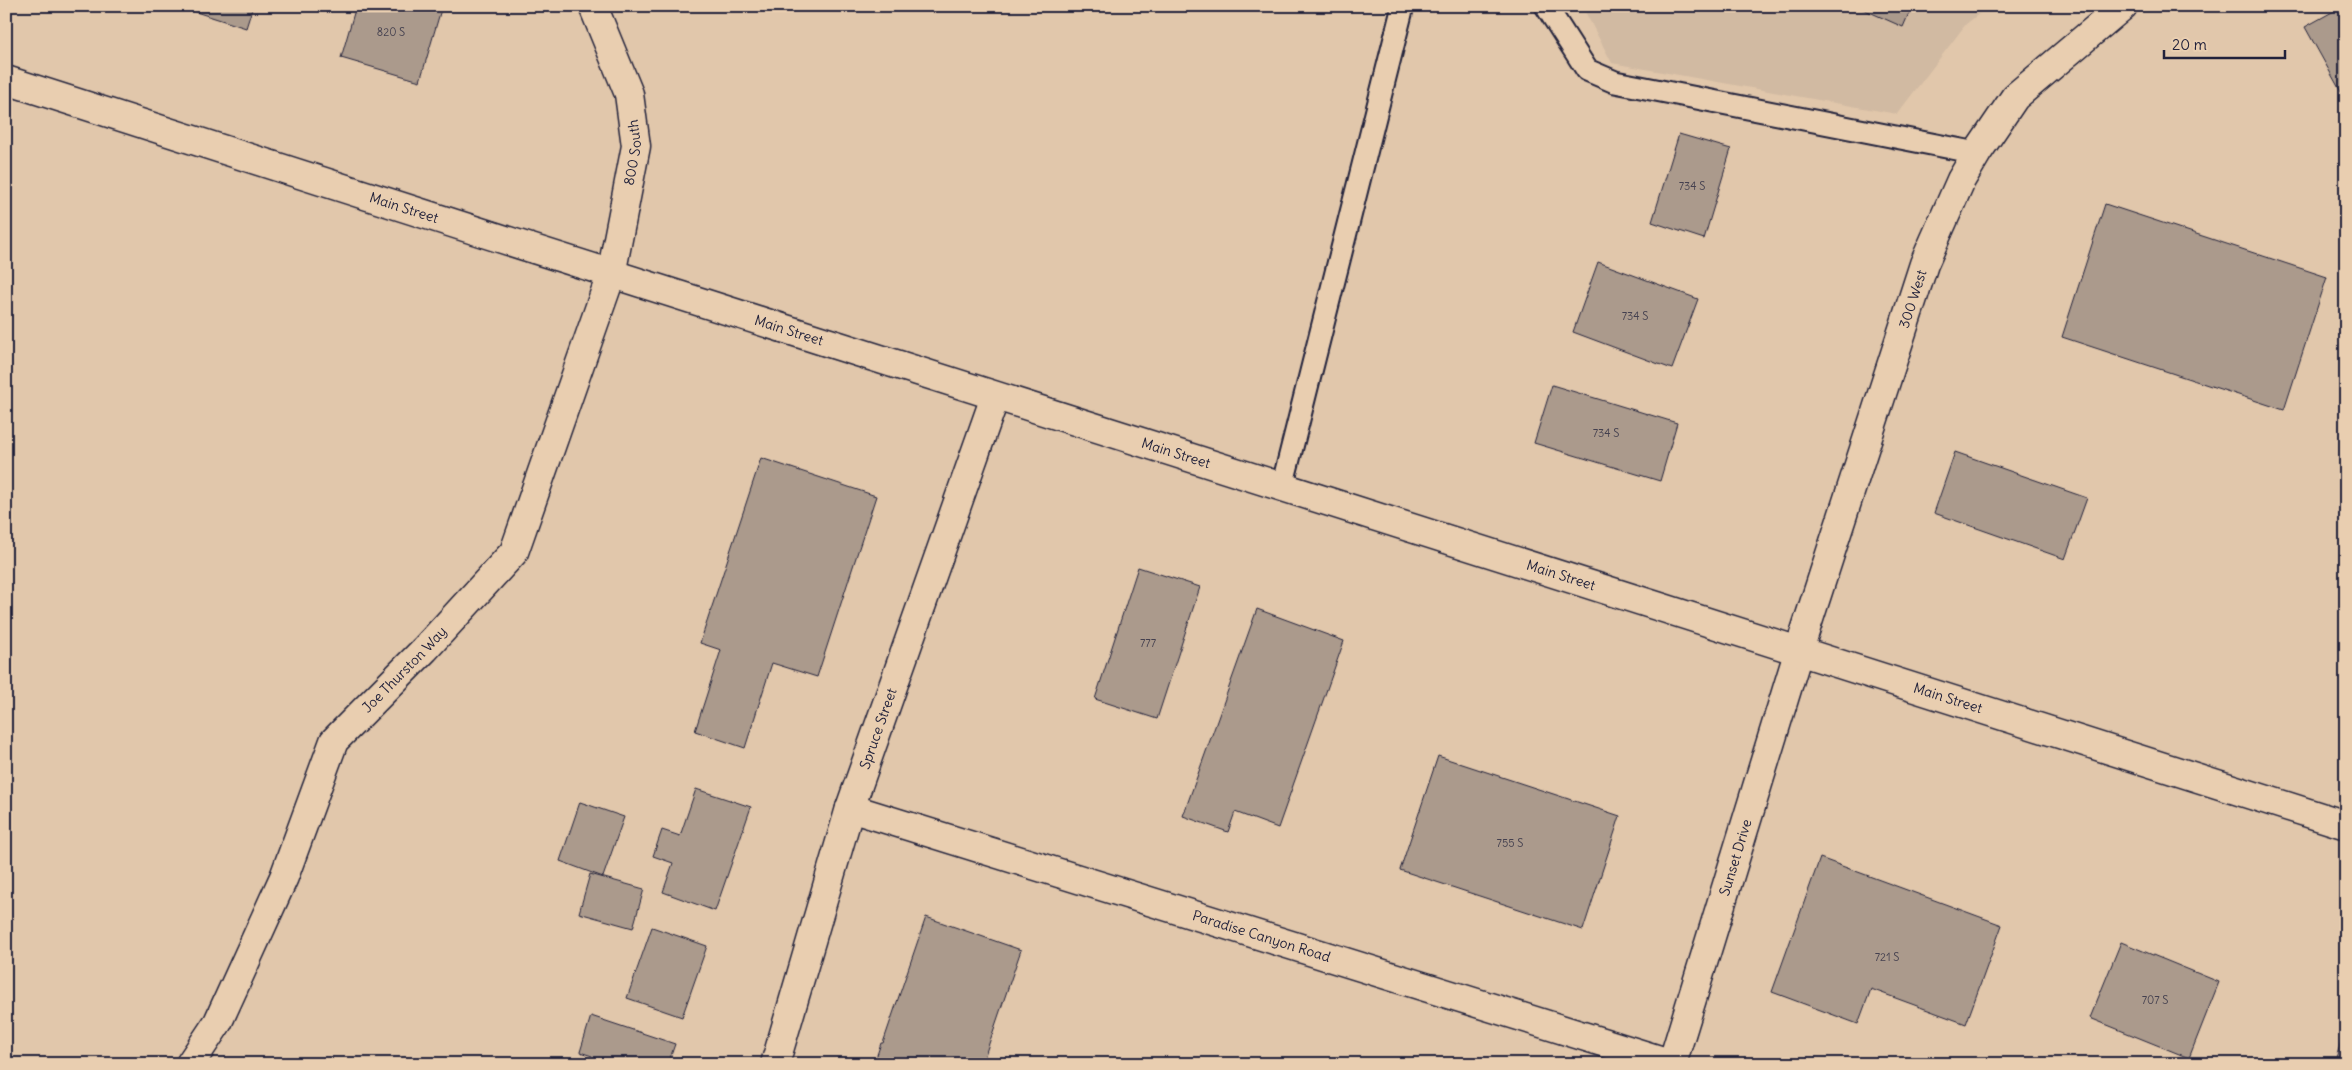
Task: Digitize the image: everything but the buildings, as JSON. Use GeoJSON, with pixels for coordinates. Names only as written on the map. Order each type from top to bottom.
{"type":"FeatureCollection","features":[{"type":"Feature","properties":{"kind":"street","name":"800 South"},"geometry":{"type":"LineString","coordinates":[[593,6],[629,94],[636,146],[611,275]]}},
{"type":"Feature","properties":{"kind":"street","name":"300 West"},"geometry":{"type":"LineString","coordinates":[[1798,650],[1924,264],[1961,180],[1977,153],[2016,97],[2123,6]]}},
{"type":"Feature","properties":{"kind":"street","name":"Main Street"},"geometry":{"type":"LineString","coordinates":[[6,80],[611,275],[2346,825]]}},
{"type":"Feature","properties":{"kind":"street","name":"Joe Thurston Way"},"geometry":{"type":"LineString","coordinates":[[190,1064],[218,1022],[284,877],[334,741],[425,649],[514,552],[611,275]]}},
{"type":"Feature","properties":{"kind":"street","name":"Spruce Street"},"geometry":{"type":"LineString","coordinates":[[775,1064],[850,808],[996,397]]}},
{"type":"Feature","properties":{"kind":"street","name":"Sunset Drive"},"geometry":{"type":"LineString","coordinates":[[1673,1064],[1798,650]]}},
{"type":"Feature","properties":{"kind":"street","name":"Paradise Canyon Road"},"geometry":{"type":"LineString","coordinates":[[850,808],[1673,1064]]}},
{"type":"Feature","properties":{"kind":"lane"},"geometry":{"type":"LineString","coordinates":[[1282,487],[1403,6]]}},
{"type":"Feature","properties":{"kind":"lane"},"geometry":{"type":"LineString","coordinates":[[1546,6],[1587,70],[1615,82],[1977,153]]}},
{"type":"Feature","properties":{"kind":"shaded area"},"geometry":{"type":"Polygon","coordinates":[[[1582,6],[1989,6],[1966,24],[1897,114],[1612,63],[1582,6]]]}}]}
